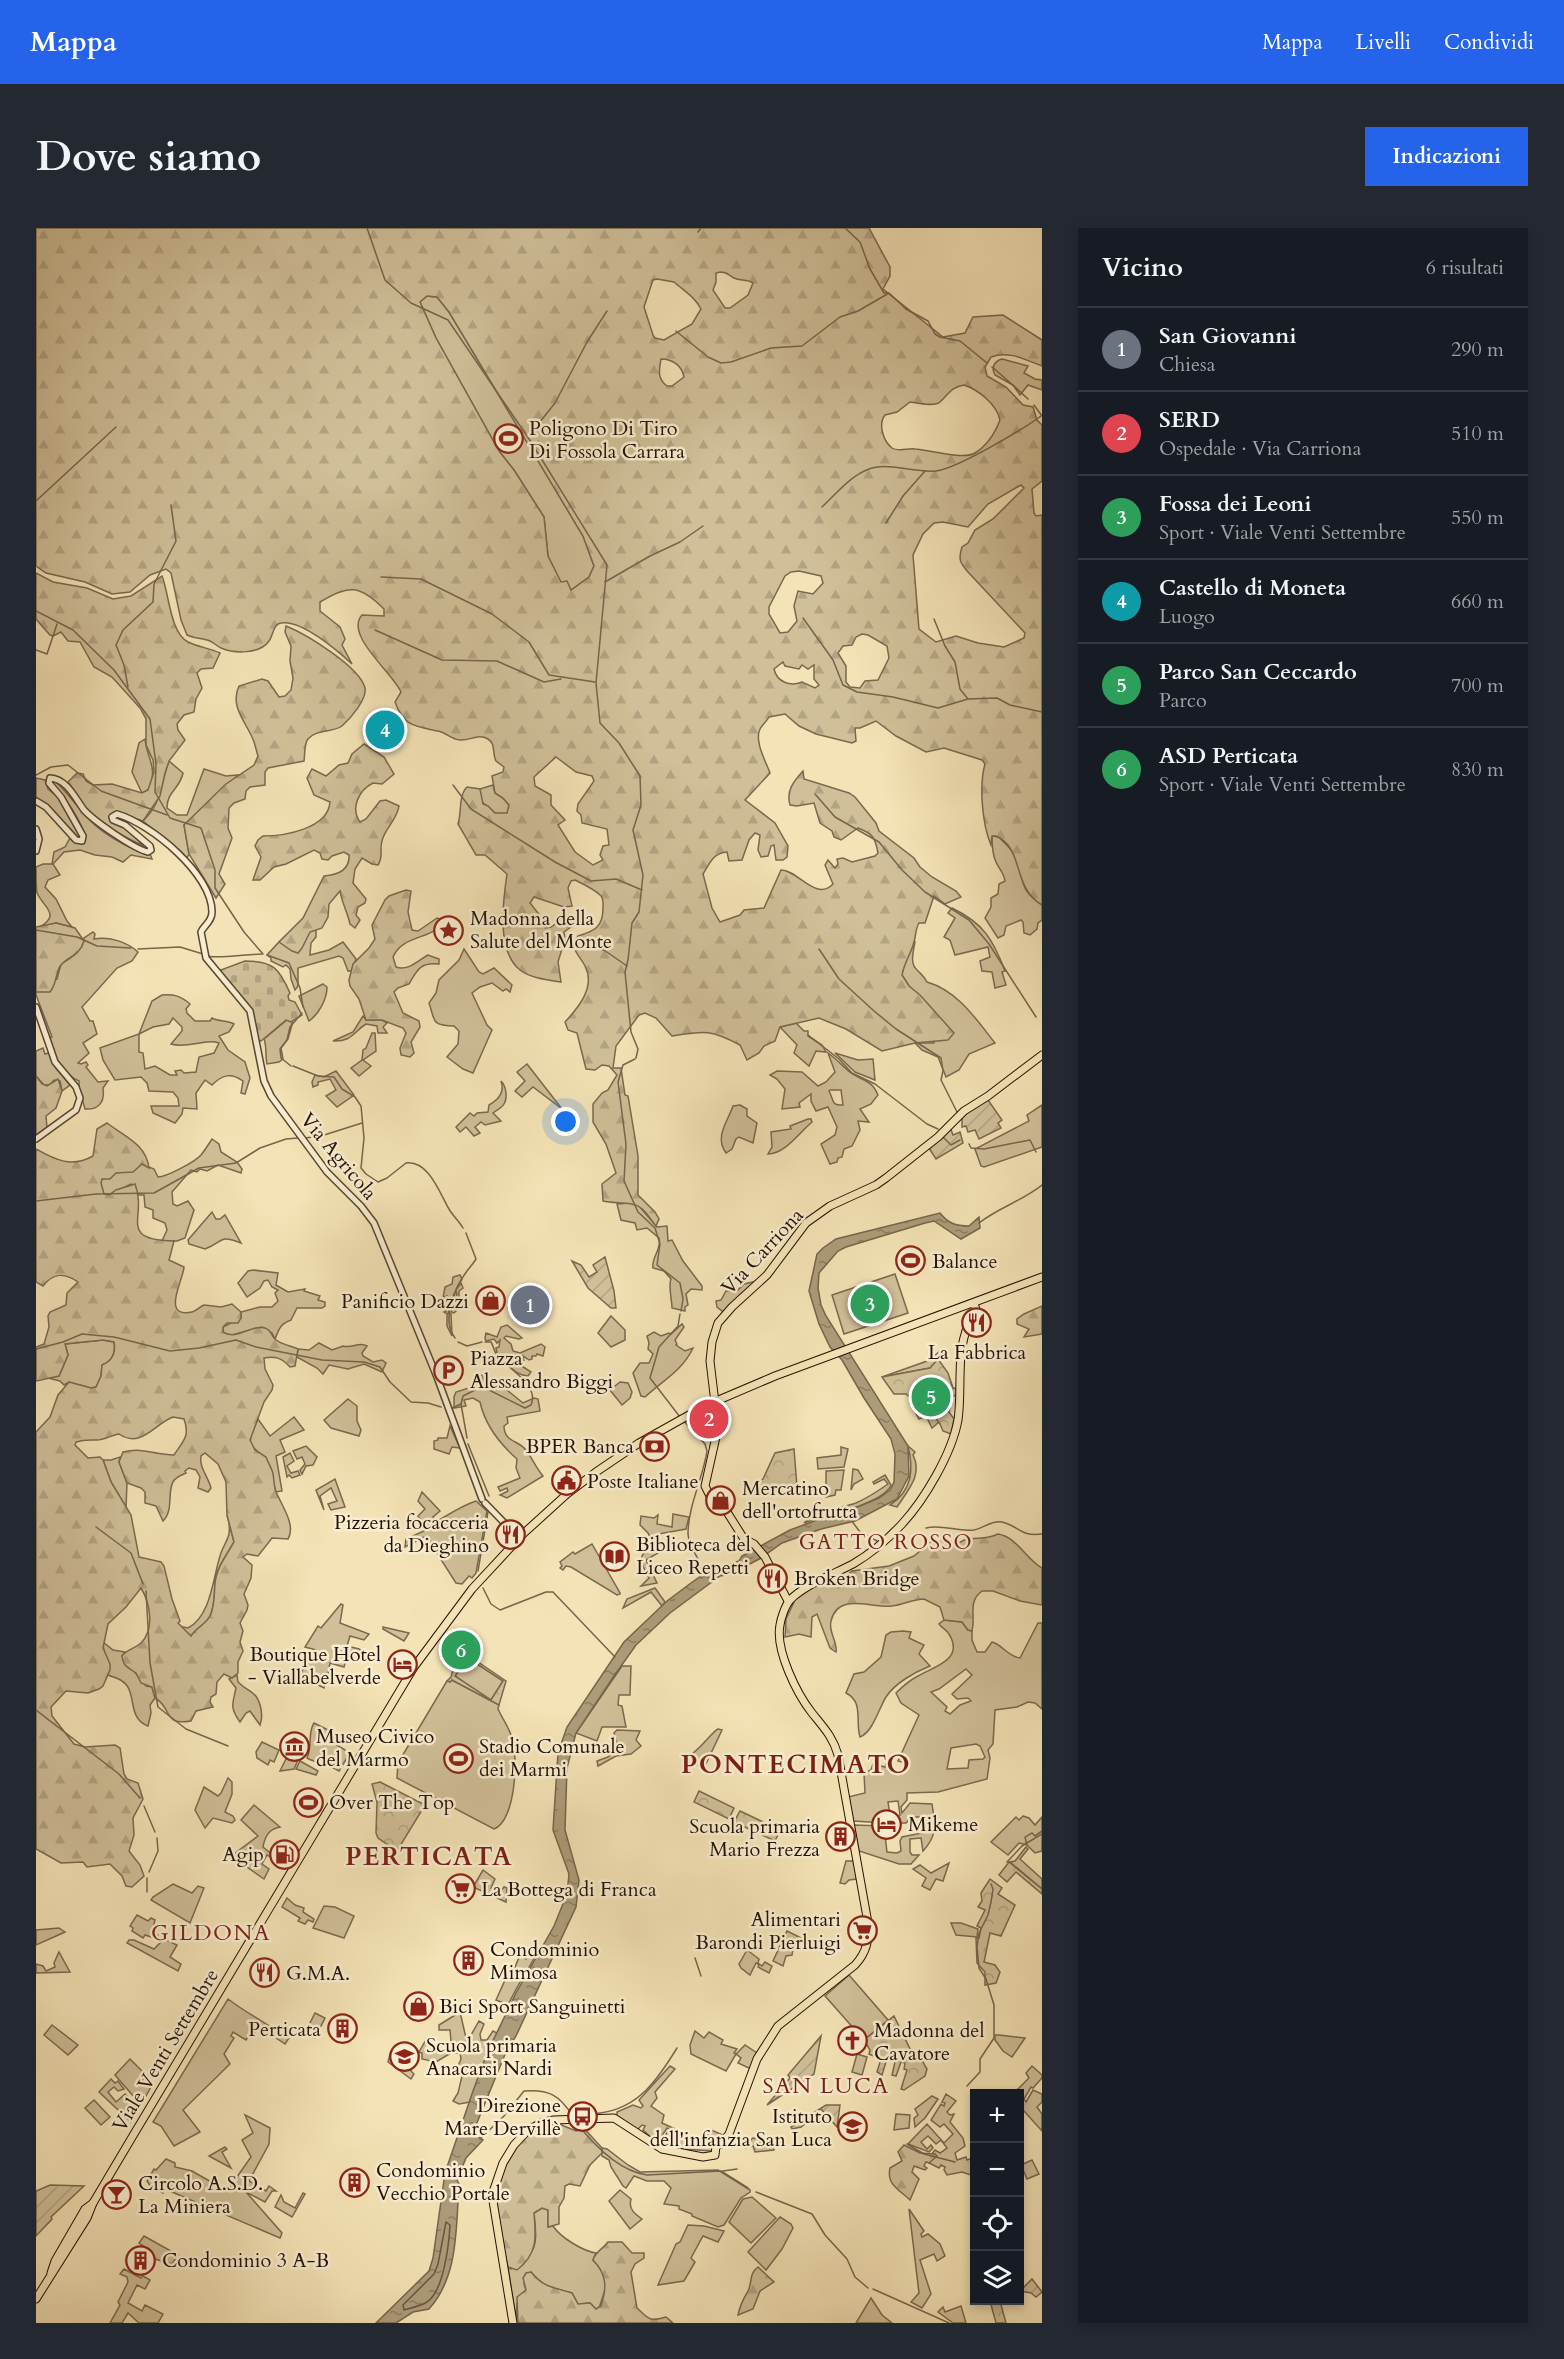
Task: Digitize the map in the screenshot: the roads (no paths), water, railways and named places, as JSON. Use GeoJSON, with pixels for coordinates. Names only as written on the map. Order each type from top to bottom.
{"type":"FeatureCollection","features":[{"type":"Feature","properties":{"kind":"main road","name":"Via Carriona"},"geometry":{"type":"LineString","coordinates":[[788,1601],[765,1557],[744,1539],[727,1512],[714,1504],[704,1483],[718,1428],[710,1360],[712,1342],[718,1325],[732,1307],[767,1275],[806,1223],[830,1206],[886,1178],[938,1137],[964,1111],[988,1096],[1042,1055]]}},
{"type":"Feature","properties":{"kind":"main road","name":"Viale Venti Settembre"},"geometry":{"type":"LineString","coordinates":[[36,2299],[80,2218],[93,2203],[398,1692],[430,1642],[492,1565],[558,1502],[589,1478],[686,1416],[715,1401],[847,1349],[1042,1276]]}},
{"type":"Feature","properties":{"kind":"main road"},"geometry":{"type":"LineString","coordinates":[[970,1318],[984,1306],[987,1298]]}},
{"type":"Feature","properties":{"kind":"main road"},"geometry":{"type":"LineString","coordinates":[[513,2323],[493,2206],[495,2182],[503,2163],[514,2145],[527,2131],[541,2123],[571,2119],[614,2118],[662,2149],[702,2157],[715,2155],[716,2146],[721,2144],[729,2134],[757,2059],[778,2026],[856,1964],[868,1945],[869,1934],[836,1747],[832,1737],[812,1713],[796,1688],[781,1644],[780,1626],[788,1601],[872,1550],[902,1524],[926,1491],[946,1456],[956,1428],[963,1342],[970,1318],[976,1310],[971,1304]]}},
{"type":"Feature","properties":{"kind":"street","name":"Via Agricola"},"geometry":{"type":"LineString","coordinates":[[36,801],[46,807],[75,840],[82,841],[83,836],[66,805],[49,783],[50,778],[54,778],[66,786],[85,811],[121,838],[146,852],[151,850],[150,846],[131,830],[113,820],[114,814],[133,819],[147,827],[174,849],[199,877],[211,906],[211,919],[201,933],[205,955],[210,965],[250,1011],[264,1081],[271,1096],[327,1172],[375,1223],[486,1504],[519,1538]]}},
{"type":"Feature","properties":{"kind":"street"},"geometry":{"type":"LineString","coordinates":[[36,829],[39,839],[36,851]]}},
{"type":"Feature","properties":{"kind":"street"},"geometry":{"type":"LineString","coordinates":[[36,1007],[55,1062],[76,1087],[80,1098],[76,1110],[36,1139]]}},
{"type":"Feature","properties":{"kind":"water"},"geometry":{"type":"Polygon","coordinates":[[[940,1213],[952,1223],[964,1226],[969,1226],[979,1217],[980,1228],[961,1239],[934,1221],[925,1223],[846,1247],[838,1251],[819,1273],[818,1288],[826,1316],[908,1446],[909,1476],[897,1499],[855,1521],[821,1529],[782,1543],[761,1558],[731,1574],[720,1576],[670,1613],[636,1645],[576,1733],[567,1768],[565,1830],[579,1880],[576,1907],[516,2036],[506,2052],[474,2130],[475,2135],[483,2140],[466,2158],[457,2180],[459,2184],[454,2250],[451,2266],[439,2296],[429,2309],[413,2312],[396,2323],[376,2323],[429,2271],[433,2258],[445,2173],[473,2091],[488,2051],[516,1993],[554,1926],[567,1894],[569,1874],[553,1830],[558,1753],[567,1727],[624,1642],[667,1601],[691,1583],[704,1574],[739,1561],[742,1556],[790,1530],[843,1513],[879,1498],[890,1490],[894,1482],[895,1454],[891,1439],[842,1360],[830,1347],[819,1324],[809,1291],[817,1254],[836,1239],[940,1213]]]}},
{"type":"Feature","properties":{"kind":"waterway"},"geometry":{"type":"LineString","coordinates":[[367,228],[385,280],[411,303],[448,320],[531,442],[607,565],[596,683],[600,723],[619,743],[640,776],[641,805],[633,830],[643,875],[639,912],[632,923],[625,972],[631,1032],[638,1049],[636,1058]]}},
{"type":"Feature","properties":{"kind":"waterway"},"geometry":{"type":"LineString","coordinates":[[698,232],[701,228]]}},
{"type":"Feature","properties":{"kind":"waterway"},"geometry":{"type":"LineString","coordinates":[[845,228],[860,242],[870,269],[884,293],[887,293]]}},
{"type":"Feature","properties":{"kind":"waterway"},"geometry":{"type":"LineString","coordinates":[[676,331],[708,357],[721,363],[731,362],[771,348],[802,346],[840,317],[858,311],[889,293],[906,309],[928,321],[935,334],[960,341],[987,363]]}},
{"type":"Feature","properties":{"kind":"waterway"},"geometry":{"type":"LineString","coordinates":[[528,437],[555,403],[587,342],[607,311]]}},
{"type":"Feature","properties":{"kind":"waterway"},"geometry":{"type":"LineString","coordinates":[[992,367],[1028,399]]}},
{"type":"Feature","properties":{"kind":"waterway"},"geometry":{"type":"LineString","coordinates":[[1034,405],[1042,416]]}},
{"type":"Feature","properties":{"kind":"waterway"},"geometry":{"type":"LineString","coordinates":[[822,507],[847,483],[869,469],[890,467],[936,471],[946,468],[990,448],[1041,416]]}},
{"type":"Feature","properties":{"kind":"waterway"},"geometry":{"type":"LineString","coordinates":[[36,501],[116,427]]}},
{"type":"Feature","properties":{"kind":"waterway"},"geometry":{"type":"LineString","coordinates":[[886,523],[903,496],[925,471]]}},
{"type":"Feature","properties":{"kind":"waterway"},"geometry":{"type":"LineString","coordinates":[[128,687],[124,665],[116,645],[123,630],[153,602],[154,584],[176,541],[171,505]]}},
{"type":"Feature","properties":{"kind":"waterway"},"geometry":{"type":"LineString","coordinates":[[605,582],[680,542],[703,526]]}},
{"type":"Feature","properties":{"kind":"waterway"},"geometry":{"type":"LineString","coordinates":[[381,577],[421,579],[492,614],[529,642],[549,675],[595,682]]}},
{"type":"Feature","properties":{"kind":"waterway"},"geometry":{"type":"LineString","coordinates":[[36,611],[73,630],[114,670],[150,719],[156,764],[155,792],[170,818],[201,828],[215,870],[215,888],[244,932],[263,954]]}},
{"type":"Feature","properties":{"kind":"waterway"},"geometry":{"type":"LineString","coordinates":[[803,618],[833,660],[843,685],[857,692],[893,697],[938,708],[968,699],[997,698],[1010,705],[1042,712]]}},
{"type":"Feature","properties":{"kind":"waterway"},"geometry":{"type":"LineString","coordinates":[[934,619],[945,646],[955,662],[960,689],[968,699]]}},
{"type":"Feature","properties":{"kind":"waterway"},"geometry":{"type":"LineString","coordinates":[[36,650],[47,654],[57,624]]}},
{"type":"Feature","properties":{"kind":"waterway"},"geometry":{"type":"LineString","coordinates":[[375,630],[442,660],[497,661],[544,682],[561,679]]}},
{"type":"Feature","properties":{"kind":"waterway"},"geometry":{"type":"LineString","coordinates":[[36,775],[51,767],[68,765],[101,791],[167,815]]}},
{"type":"Feature","properties":{"kind":"waterway"},"geometry":{"type":"LineString","coordinates":[[453,785],[471,809],[555,862],[591,881],[616,879],[642,890]]}},
{"type":"Feature","properties":{"kind":"waterway"},"geometry":{"type":"LineString","coordinates":[[815,794],[835,817],[879,842],[902,870],[925,892],[969,920],[989,944],[1036,1017]]}},
{"type":"Feature","properties":{"kind":"waterway"},"geometry":{"type":"LineString","coordinates":[[36,930],[77,937],[97,946],[131,948]]}},
{"type":"Feature","properties":{"kind":"waterway"},"geometry":{"type":"LineString","coordinates":[[138,949],[180,947],[203,954]]}},
{"type":"Feature","properties":{"kind":"waterway"},"geometry":{"type":"LineString","coordinates":[[594,948],[604,950],[627,966]]}},
{"type":"Feature","properties":{"kind":"waterway"},"geometry":{"type":"LineString","coordinates":[[819,949],[839,979],[874,1011],[896,1029],[941,1058],[943,1071],[941,1080],[958,1114]]}},
{"type":"Feature","properties":{"kind":"waterway"},"geometry":{"type":"LineString","coordinates":[[207,956],[262,954]]}},
{"type":"Feature","properties":{"kind":"waterway"},"geometry":{"type":"LineString","coordinates":[[267,955],[289,963],[300,988],[303,1007]]}},
{"type":"Feature","properties":{"kind":"waterway"},"geometry":{"type":"LineString","coordinates":[[291,1066],[281,1058],[280,1049],[287,1040],[290,1027],[302,1013]]}},
{"type":"Feature","properties":{"kind":"waterway"},"geometry":{"type":"LineString","coordinates":[[808,1035],[839,1059],[852,1073],[875,1084],[927,1124],[938,1129]]}},
{"type":"Feature","properties":{"kind":"waterway"},"geometry":{"type":"LineString","coordinates":[[635,1059],[623,1065],[618,1082],[626,1144],[624,1181],[638,1212],[655,1228],[660,1244],[657,1265],[680,1283],[683,1299],[681,1311]]}},
{"type":"Feature","properties":{"kind":"waterway"},"geometry":{"type":"LineString","coordinates":[[293,1066],[318,1076],[334,1077],[342,1089],[355,1097],[361,1106],[364,1138],[361,1168],[366,1174],[378,1182],[406,1163],[421,1167],[433,1179],[449,1209],[463,1228]]}},
{"type":"Feature","properties":{"kind":"waterway"},"geometry":{"type":"LineString","coordinates":[[305,1138],[321,1136],[362,1123]]}},
{"type":"Feature","properties":{"kind":"waterway"},"geometry":{"type":"LineString","coordinates":[[943,1137],[951,1145],[960,1140]]}},
{"type":"Feature","properties":{"kind":"waterway"},"geometry":{"type":"LineString","coordinates":[[36,1201],[96,1194],[154,1193],[199,1168],[236,1163],[260,1148],[286,1139],[298,1138]]}},
{"type":"Feature","properties":{"kind":"waterway"},"geometry":{"type":"LineString","coordinates":[[969,1144],[971,1148],[984,1149],[1030,1140],[1036,1152]]}},
{"type":"Feature","properties":{"kind":"waterway"},"geometry":{"type":"LineString","coordinates":[[979,1223],[1042,1185]]}},
{"type":"Feature","properties":{"kind":"waterway"},"geometry":{"type":"LineString","coordinates":[[455,1338],[449,1322],[451,1304],[462,1278],[476,1259],[466,1233]]}},
{"type":"Feature","properties":{"kind":"waterway"},"geometry":{"type":"LineString","coordinates":[[680,1314],[678,1326],[659,1347],[650,1378],[680,1417]]}},
{"type":"Feature","properties":{"kind":"waterway"},"geometry":{"type":"LineString","coordinates":[[36,1349],[82,1334],[114,1337],[170,1351],[199,1348],[236,1340],[256,1347],[322,1360],[364,1362],[380,1367],[390,1382],[411,1402],[428,1403],[441,1407]]}},
{"type":"Feature","properties":{"kind":"waterway"},"geometry":{"type":"LineString","coordinates":[[458,1342],[467,1346],[482,1342]]}},
{"type":"Feature","properties":{"kind":"waterway"},"geometry":{"type":"LineString","coordinates":[[467,1438],[461,1404],[463,1396],[479,1388],[485,1388],[525,1408],[531,1405],[533,1398],[522,1378],[497,1355],[491,1342],[485,1342]]}},
{"type":"Feature","properties":{"kind":"waterway"},"geometry":{"type":"LineString","coordinates":[[452,1408],[461,1404]]}},
{"type":"Feature","properties":{"kind":"waterway"},"geometry":{"type":"LineString","coordinates":[[683,1420],[705,1444],[707,1451],[690,1513],[688,1534],[701,1566],[701,1578]]}},
{"type":"Feature","properties":{"kind":"waterway"},"geometry":{"type":"LineString","coordinates":[[468,1444],[489,1496]]}},
{"type":"Feature","properties":{"kind":"waterway"},"geometry":{"type":"LineString","coordinates":[[478,1571],[488,1512]]}},
{"type":"Feature","properties":{"kind":"waterway"},"geometry":{"type":"LineString","coordinates":[[851,1520],[860,1532],[877,1541]]}},
{"type":"Feature","properties":{"kind":"waterway"},"geometry":{"type":"LineString","coordinates":[[926,1528],[974,1530],[991,1523],[1002,1522],[1025,1533],[1042,1534]]}},
{"type":"Feature","properties":{"kind":"waterway"},"geometry":{"type":"LineString","coordinates":[[96,1527],[131,1553],[143,1584]]}},
{"type":"Feature","properties":{"kind":"waterway"},"geometry":{"type":"LineString","coordinates":[[483,1588],[491,1604],[500,1610],[546,1592],[553,1592],[615,1657]]}},
{"type":"Feature","properties":{"kind":"waterway"},"geometry":{"type":"LineString","coordinates":[[146,1591],[150,1663],[158,1707],[186,1729],[228,1746]]}},
{"type":"Feature","properties":{"kind":"waterway"},"geometry":{"type":"LineString","coordinates":[[36,1710],[119,1774],[140,1798]]}},
{"type":"Feature","properties":{"kind":"waterway"},"geometry":{"type":"LineString","coordinates":[[144,1806],[155,1832]]}},
{"type":"Feature","properties":{"kind":"waterway"},"geometry":{"type":"LineString","coordinates":[[1007,1862],[1022,1846],[1042,1834]]}},
{"type":"Feature","properties":{"kind":"waterway"},"geometry":{"type":"LineString","coordinates":[[149,1872],[158,1851],[157,1838]]}},
{"type":"Feature","properties":{"kind":"waterway"},"geometry":{"type":"LineString","coordinates":[[147,1878],[147,1892]]}},
{"type":"Feature","properties":{"kind":"waterway"},"geometry":{"type":"LineString","coordinates":[[967,2086],[980,2072],[980,2059],[994,2038],[994,2005],[986,1979],[979,1968],[977,1947],[979,1933],[988,1915],[991,1902],[993,1889],[991,1884]]}},
{"type":"Feature","properties":{"kind":"waterway"},"geometry":{"type":"LineString","coordinates":[[695,1958],[701,1976]]}},
{"type":"Feature","properties":{"kind":"waterway"},"geometry":{"type":"LineString","coordinates":[[572,2113],[582,2115],[600,2113],[626,2105],[655,2081],[677,2048]]}},
{"type":"Feature","properties":{"kind":"waterway"},"geometry":{"type":"LineString","coordinates":[[480,2139],[504,2116],[524,2091],[540,2091],[553,2095],[573,2116]]}},
{"type":"Feature","properties":{"kind":"waterway"},"geometry":{"type":"LineString","coordinates":[[576,2122],[607,2155],[636,2172],[647,2175],[721,2171],[748,2188]]}},
{"type":"Feature","properties":{"kind":"waterway"},"geometry":{"type":"LineString","coordinates":[[907,2144],[924,2154],[955,2162]]}},
{"type":"Feature","properties":{"kind":"waterway"},"geometry":{"type":"LineString","coordinates":[[723,2171],[737,2169]]}},
{"type":"Feature","properties":{"kind":"waterway"},"geometry":{"type":"LineString","coordinates":[[756,2192],[812,2214],[825,2235],[847,2259],[855,2277],[868,2288]]}},
{"type":"Feature","properties":{"kind":"waterway"},"geometry":{"type":"LineString","coordinates":[[873,2289],[949,2323]]}},
{"type":"Feature","properties":{"kind":"place","name":"Poligono Di Tiro Di Fossola Carrara"},"geometry":{"type":"Point","coordinates":[508,439]}},
{"type":"Feature","properties":{"kind":"place","name":"Castello di Moneta"},"geometry":{"type":"Point","coordinates":[385,730]}},
{"type":"Feature","properties":{"kind":"place","name":"Madonna della Salute del Monte"},"geometry":{"type":"Point","coordinates":[449,930]}},
{"type":"Feature","properties":{"kind":"place","name":"Balance"},"geometry":{"type":"Point","coordinates":[911,1261]}},
{"type":"Feature","properties":{"kind":"place","name":"Panificio Dazzi"},"geometry":{"type":"Point","coordinates":[490,1301]}},
{"type":"Feature","properties":{"kind":"place","name":"Fossa dei Leoni"},"geometry":{"type":"Point","coordinates":[870,1304]}},
{"type":"Feature","properties":{"kind":"place","name":"San Giovanni"},"geometry":{"type":"Point","coordinates":[530,1305]}},
{"type":"Feature","properties":{"kind":"place","name":"La Fabbrica"},"geometry":{"type":"Point","coordinates":[977,1322]}},
{"type":"Feature","properties":{"kind":"place","name":"Piazza Alessandro Biggi"},"geometry":{"type":"Point","coordinates":[449,1370]}},
{"type":"Feature","properties":{"kind":"place","name":"Parco San Ceccardo"},"geometry":{"type":"Point","coordinates":[931,1397]}},
{"type":"Feature","properties":{"kind":"place","name":"SERD"},"geometry":{"type":"Point","coordinates":[709,1419]}},
{"type":"Feature","properties":{"kind":"place","name":"BPER Banca"},"geometry":{"type":"Point","coordinates":[655,1446]}},
{"type":"Feature","properties":{"kind":"place","name":"Poste Italiane"},"geometry":{"type":"Point","coordinates":[566,1481]}},
{"type":"Feature","properties":{"kind":"place","name":"Mercatino dell'ortofrutta"},"geometry":{"type":"Point","coordinates":[721,1500]}},
{"type":"Feature","properties":{"kind":"place","name":"Pizzeria focacceria da Dieghino"},"geometry":{"type":"Point","coordinates":[510,1534]}},
{"type":"Feature","properties":{"kind":"place","name":"Biblioteca del Liceo Repetti"},"geometry":{"type":"Point","coordinates":[615,1556]}},
{"type":"Feature","properties":{"kind":"place","name":"Broken Bridge"},"geometry":{"type":"Point","coordinates":[773,1578]}},
{"type":"Feature","properties":{"kind":"place","name":"ASD Perticata"},"geometry":{"type":"Point","coordinates":[461,1650]}},
{"type":"Feature","properties":{"kind":"place","name":"Boutique Hotel - Viallabelverde"},"geometry":{"type":"Point","coordinates":[402,1665]}},
{"type":"Feature","properties":{"kind":"place","name":"Museo Civico del Marmo"},"geometry":{"type":"Point","coordinates":[295,1747]}},
{"type":"Feature","properties":{"kind":"place","name":"Stadio Comunale dei Marmi"},"geometry":{"type":"Point","coordinates":[458,1758]}},
{"type":"Feature","properties":{"kind":"place","name":"Over The Top"},"geometry":{"type":"Point","coordinates":[308,1802]}},
{"type":"Feature","properties":{"kind":"place","name":"Mikeme"},"geometry":{"type":"Point","coordinates":[887,1824]}},
{"type":"Feature","properties":{"kind":"place","name":"Scuola primaria Mario Frezza"},"geometry":{"type":"Point","coordinates":[841,1837]}},
{"type":"Feature","properties":{"kind":"place","name":"Agip"},"geometry":{"type":"Point","coordinates":[285,1854]}},
{"type":"Feature","properties":{"kind":"place","name":"La Bottega di Franca"},"geometry":{"type":"Point","coordinates":[460,1889]}},
{"type":"Feature","properties":{"kind":"place","name":"Alimentari Barondi Pierluigi"},"geometry":{"type":"Point","coordinates":[862,1931]}},
{"type":"Feature","properties":{"kind":"place","name":"Condominio Mimosa"},"geometry":{"type":"Point","coordinates":[469,1961]}},
{"type":"Feature","properties":{"kind":"place","name":"G.M.A."},"geometry":{"type":"Point","coordinates":[265,1973]}},
{"type":"Feature","properties":{"kind":"place","name":"Bici Sport Sanguinetti"},"geometry":{"type":"Point","coordinates":[418,2006]}},
{"type":"Feature","properties":{"kind":"place","name":"Perticata"},"geometry":{"type":"Point","coordinates":[342,2029]}},
{"type":"Feature","properties":{"kind":"place","name":"Madonna del Cavatore"},"geometry":{"type":"Point","coordinates":[853,2041]}},
{"type":"Feature","properties":{"kind":"place","name":"Scuola primaria Anacarsi Nardi"},"geometry":{"type":"Point","coordinates":[405,2057]}},
{"type":"Feature","properties":{"kind":"place","name":"Direzione Mare Dervillè"},"geometry":{"type":"Point","coordinates":[582,2117]}},
{"type":"Feature","properties":{"kind":"place","name":"Istituto dell'infanzia San Luca"},"geometry":{"type":"Point","coordinates":[853,2127]}},
{"type":"Feature","properties":{"kind":"place","name":"Condominio Vecchio Portale"},"geometry":{"type":"Point","coordinates":[355,2182]}},
{"type":"Feature","properties":{"kind":"place","name":"Circolo A.S.D. La Miniera"},"geometry":{"type":"Point","coordinates":[117,2195]}},
{"type":"Feature","properties":{"kind":"place","name":"Condominio 3 A-B"},"geometry":{"type":"Point","coordinates":[141,2260]}},
{"type":"Feature","properties":{"kind":"district","name":"GATTO ROSSO"},"geometry":{"type":"Point","coordinates":[886,1542]}},
{"type":"Feature","properties":{"kind":"district","name":"PONTECIMATO"},"geometry":{"type":"Point","coordinates":[796,1764]}},
{"type":"Feature","properties":{"kind":"district","name":"PERTICATA"},"geometry":{"type":"Point","coordinates":[429,1856]}},
{"type":"Feature","properties":{"kind":"district","name":"GILDONA"},"geometry":{"type":"Point","coordinates":[211,1932]}},
{"type":"Feature","properties":{"kind":"district","name":"SAN LUCA"},"geometry":{"type":"Point","coordinates":[826,2085]}}]}
